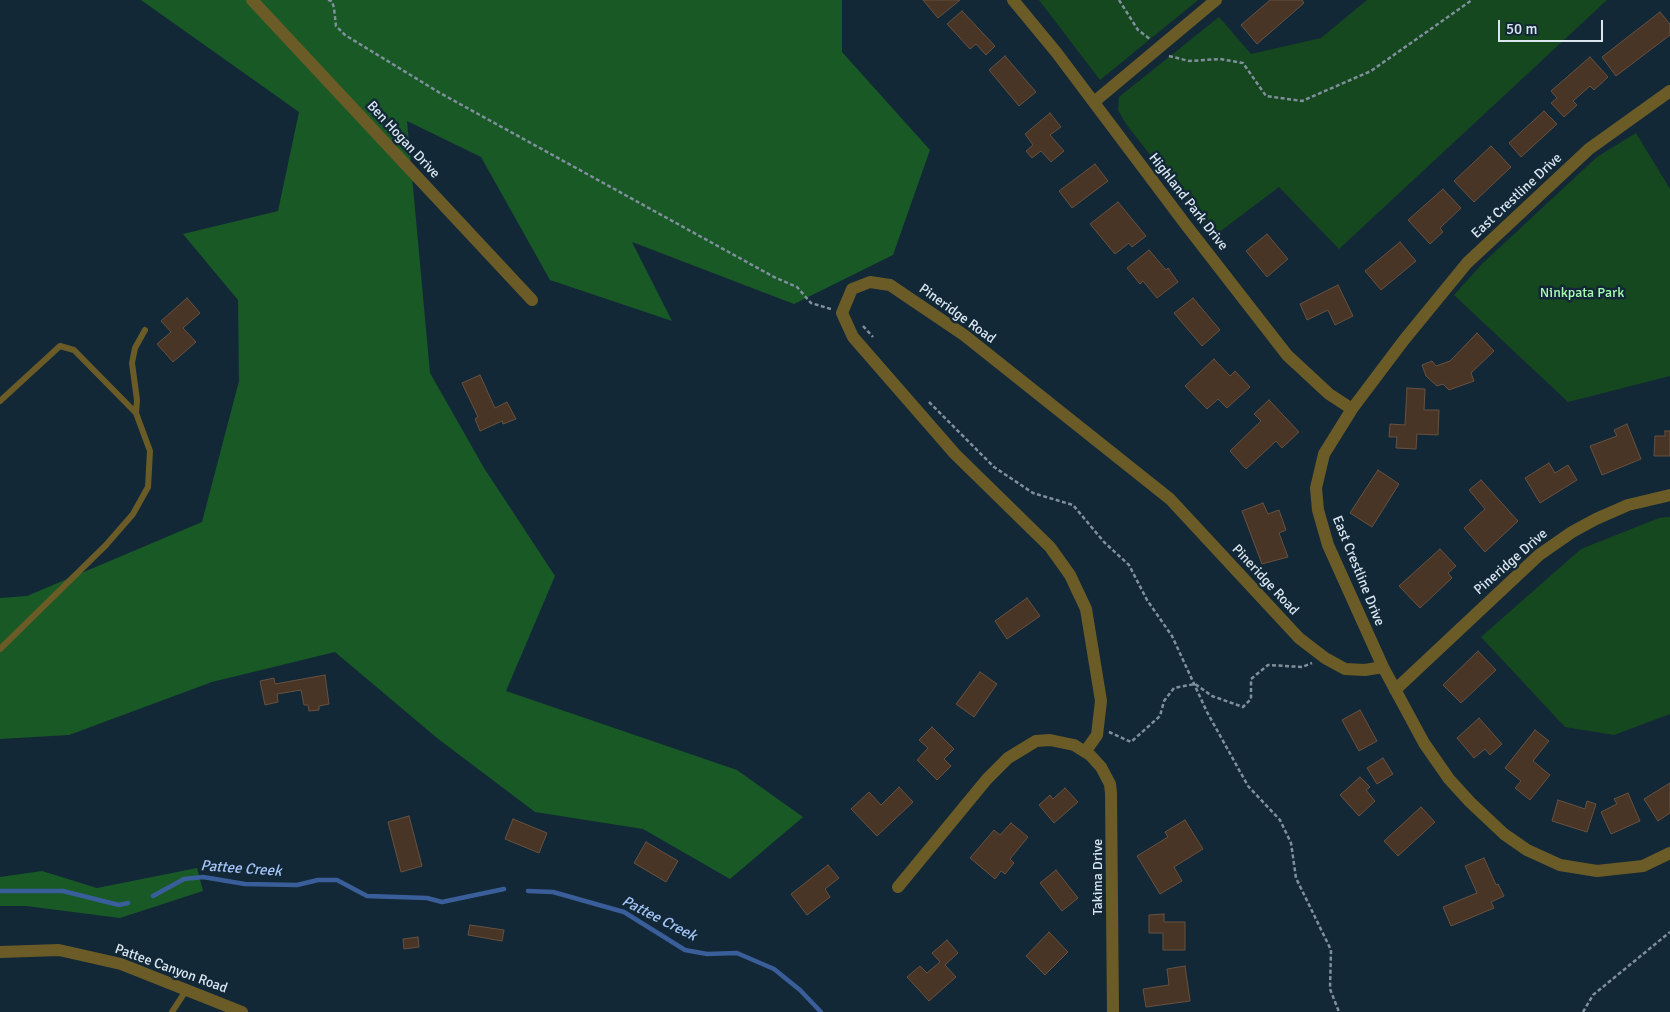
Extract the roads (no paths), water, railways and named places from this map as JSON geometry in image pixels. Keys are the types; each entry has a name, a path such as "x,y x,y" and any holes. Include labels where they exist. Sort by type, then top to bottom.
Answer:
{"street":[{"name":"Ben Hogan Drive","path":"252,0 532,300"},
{"name":"Highland Park Drive","path":"1013,0 1094,102 1186,225 1288,355 1328,394 1352,409"},
{"path":"1094,102 1216,0"},
{"name":"East Crestline Drive","path":"1670,91 1589,149 1467,263 1404,340 1352,409 1324,454 1316,488 1318,510 1328,545 1383,667 1424,743 1449,779 1470,802 1504,834 1527,850 1560,865 1597,871 1643,866 1670,853"},
{"name":"Pineridge Road","path":"1085,752 1097,735 1100,723 1101,701 1086,610 1070,574 1050,547 955,454 853,337 842,313 852,289 870,282 890,285 964,335 1170,499 1298,638 1325,658 1346,669 1365,670 1383,667"},
{"name":"Pineridge Drive","path":"1395,690 1539,555 1572,532 1596,519 1628,505 1670,495"},
{"name":"Takima Drive","path":"898,887 987,779 1017,751 1030,743 1050,740 1068,742 1085,752 1101,767 1110,784 1113,1012"},
{"name":"Pattee Canyon Road","path":"0,952 59,950 121,964 242,1012"}],"lane":[{"path":"136,413 137,400 132,363 135,348 145,330"},
{"path":"0,401 60,346 74,350 136,413 150,451 148,487 133,514 106,546 0,649"},
{"path":"172,1012 187,989"}],"waterway":[{"name":"Pattee Creek","path":"153,896 184,879 203,877 245,884 297,885 318,880 337,880 367,896 427,898 442,902 504,889"},
{"name":"Pattee Creek","path":"0,891 63,891 119,905 128,903"},
{"name":"Pattee Creek","path":"528,891 553,892 624,912 685,950 707,954 737,953 774,969 800,990 821,1012"}],"park label":[{"name":"Ninkpata Park","path":"1582,293"}]}
